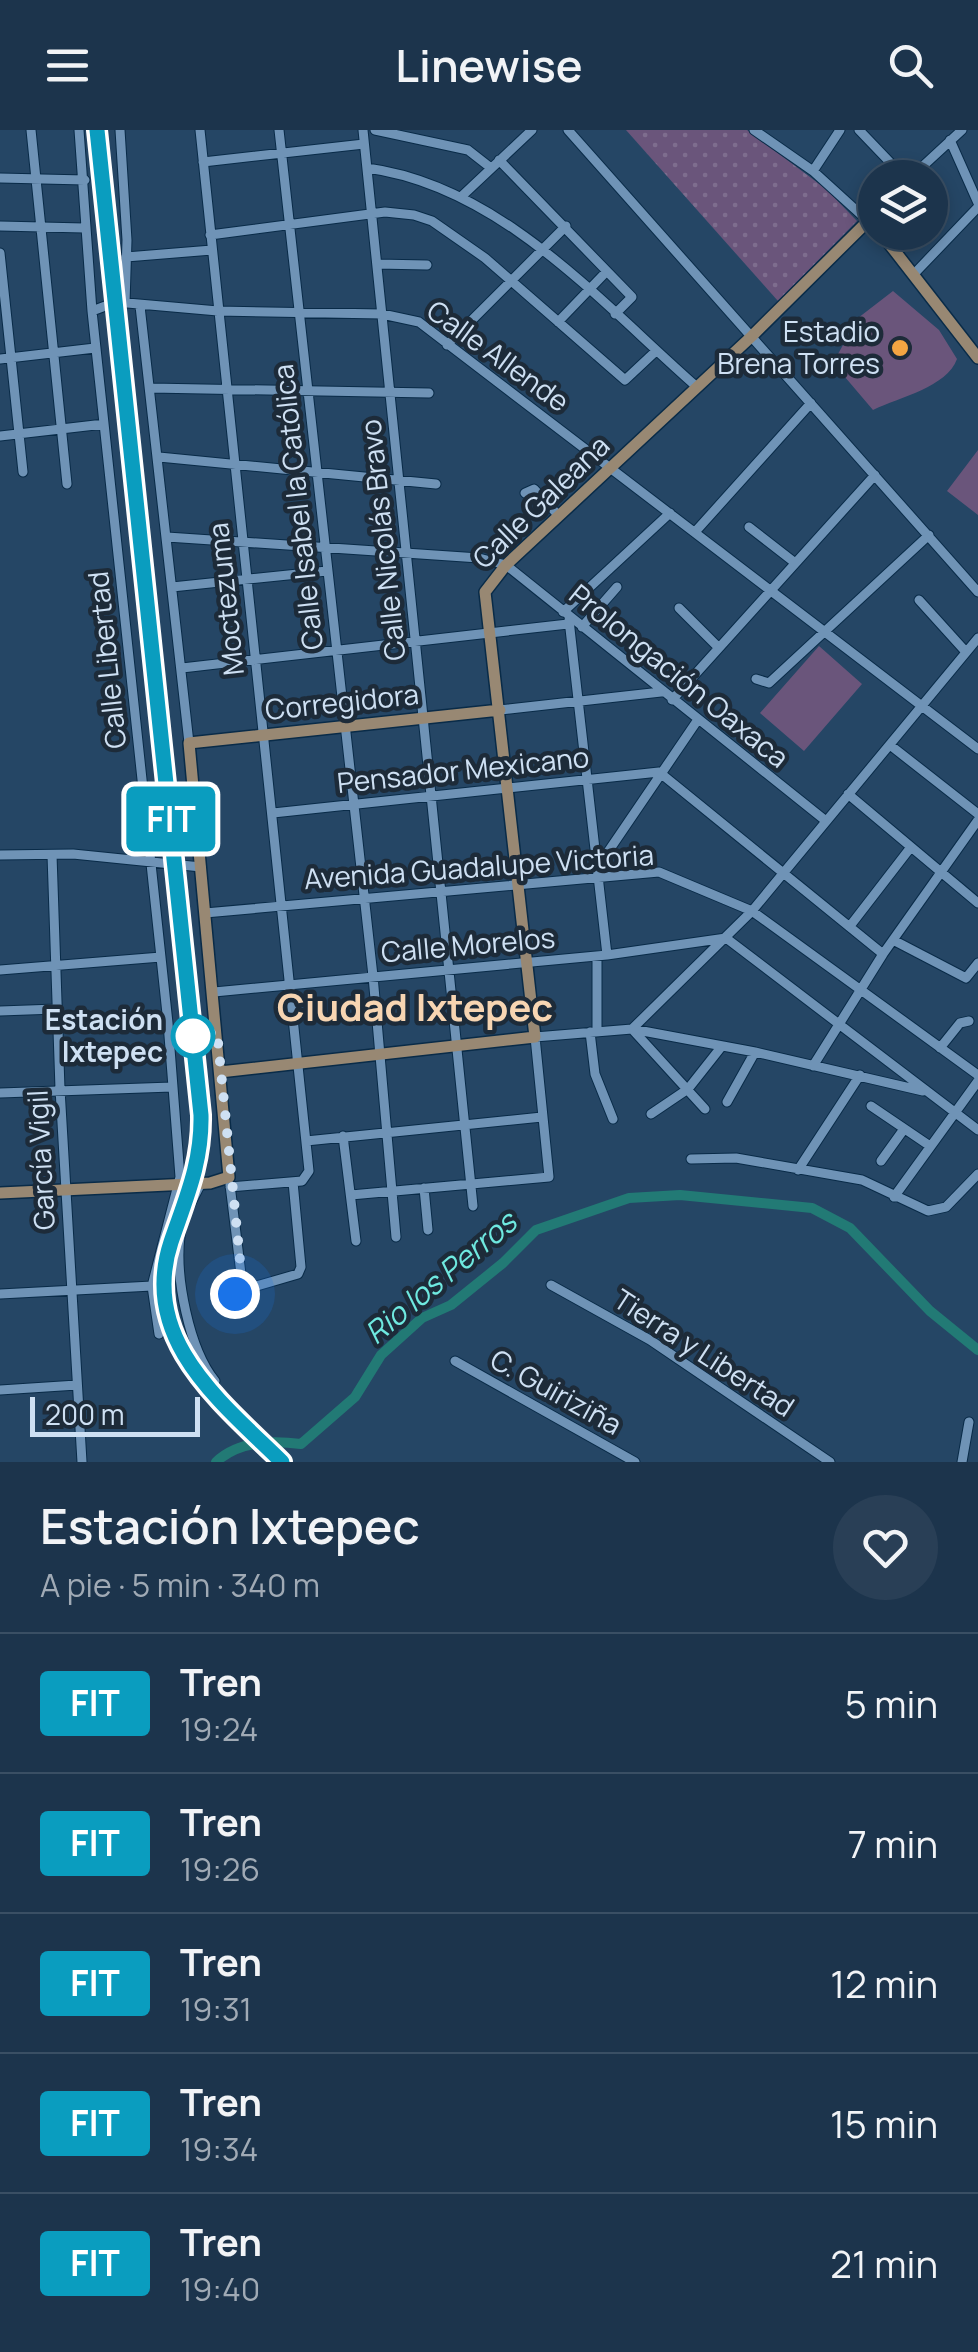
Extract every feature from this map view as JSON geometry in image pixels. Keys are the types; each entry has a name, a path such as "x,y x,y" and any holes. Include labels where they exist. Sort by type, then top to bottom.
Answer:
{"main road":[{"name":"Calle Galeana","path":"535,1037 486,592 506,564 752,336 858,244"},
{"path":"896,250 978,358"},
{"name":"Corregidora","path":"189,743 500,710"},
{"path":"0,1193 230,1182 189,743"},
{"path":"220,1072 535,1037"}],"street":[{"path":"30,130 67,484"},
{"name":"Calle Libertad","path":"79,130 95,348 152,862 179,1184 152,1286 160,1334"},
{"path":"92,311 125,303 120,130"},
{"name":"Moctezuma","path":"200,130 254,660 301,1062 309,1171 305,1179 294,1182"},
{"name":"Calle Isabel la Católica","path":"279,130 365,898 396,1237"},
{"name":"Calle Nicolás Bravo","path":"364,130 473,1206"},
{"path":"374,130 468,150 495,164 566,226 632,297 615,314"},
{"path":"433,141 438,130"},
{"path":"463,195 532,130"},
{"path":"568,130 978,592"},
{"path":"754,130 813,171 858,210"},
{"path":"813,171 840,130"},
{"path":"859,130 890,160"},
{"path":"928,160 962,130"},
{"path":"914,274 978,205 950,140"},
{"path":"203,162 364,144"},
{"path":"367,168 463,195 588,290 696,387"},
{"path":"0,178 85,180"},
{"path":"210,235 399,213 432,221 510,280 625,380 656,351"},
{"path":"0,226 84,228"},
{"path":"447,345 566,226"},
{"path":"126,256 212,250"},
{"path":"0,253 5,358 23,472"},
{"path":"377,264 427,265"},
{"path":"558,322 606,270"},
{"name":"Calle Allende","path":"125,303 218,311 382,314 419,322 978,749"},
{"path":"140,306 189,743"},
{"path":"5,358 95,348"},
{"path":"151,388 429,393"},
{"path":"695,532 811,402"},
{"path":"0,436 104,424"},
{"path":"158,456 436,484"},
{"path":"672,700 875,475"},
{"path":"525,493 534,489 559,516"},
{"path":"182,668 491,631 567,617 670,513"},
{"path":"749,528 794,562"},
{"path":"756,679 768,683 929,535"},
{"path":"167,537 506,564"},
{"name":"Prolongación Oaxaca","path":"506,564 826,822"},
{"path":"172,587 327,571"},
{"path":"582,627 617,587"},
{"path":"919,600 966,652"},
{"path":"679,608 718,646"},
{"path":"567,617 597,871 602,956 593,1031 596,1074 612,1119"},
{"path":"632,1029 752,910 978,638"},
{"path":"500,710 660,692"},
{"path":"597,871 696,720"},
{"path":"812,1066 883,954 978,817 890,745"},
{"path":"659,772 883,954"},
{"name":"Pensador Mexicano","path":"272,813 659,772"},
{"path":"848,794 978,902"},
{"path":"850,926 912,848"},
{"path":"0,855 52,855 200,868"},
{"name":"García Vigil","path":"52,855 60,1090 82,1462"},
{"name":"Avenida Guadalupe Victoria","path":"205,913 518,884 597,871 672,875 752,910 978,1078"},
{"path":"726,938 978,1130"},
{"name":"Calle Morelos","path":"214,992 602,956 726,938"},
{"path":"893,940 966,978 978,963"},
{"path":"0,970 161,957"},
{"path":"0,1012 56,1009"},
{"path":"940,1048 960,1023 969,1021"},
{"path":"632,1029 705,1109"},
{"path":"351,1195 549,1177 535,1037 632,1029 755,1052 930,1093"},
{"path":"651,1114 688,1089 722,1046"},
{"path":"727,1102 755,1052"},
{"path":"798,1170 860,1075"},
{"path":"894,1197 978,1078"},
{"path":"0,1093 172,1087"},
{"path":"872,1106 930,1146"},
{"path":"306,1141 542,1117"},
{"path":"881,1161 904,1129"},
{"path":"344,1136 356,1241"},
{"path":"691,1159 725,1157 862,1180 894,1197 938,1211 956,1199 978,1174"},
{"path":"216,1297 243,1290 298,1274 301,1266 294,1182 230,1182 243,1290"},
{"path":"201,1183 184,1220 181,1255 192,1342 215,1381"},
{"path":"424,1188 428,1230"},
{"path":"0,1294 152,1286"},
{"name":"Tierra y Libertad","path":"551,1286 650,1340 830,1462"},
{"name":"C. Guiriziña","path":"455,1361 635,1462"},
{"path":"0,1390 76,1385"},
{"path":"962,1462 970,1422"}],"shaded area":[{"path":"626,130 747,130 826,189 857,221 778,301"},
{"name":"Estadio Brena Torres","path":"893,291 939,330 957,359 952,369 933,384 873,410 833,363 858,318"},
{"path":"978,450 978,515 947,491"},
{"path":"819,646 862,684 804,751 760,713"}],"waterway":[{"name":"Rio los Perros","path":"216,1462 234,1450 256,1444 301,1444 355,1397 381,1355 422,1318 451,1305 536,1230 629,1198 680,1195 812,1208 850,1228 930,1311 978,1350"}],"railway":[{"path":"97,130 201,1115 196,1164 164,1277 166,1309 192,1366 234,1416 282,1462"}],"train":[{"name":"FIT","path":"97,130 201,1115 196,1172 167,1260 166,1307 178,1344 195,1375 282,1462"}],"place":[{"name":"Estadio Brena Torres","path":"900,348"},
{"name":"Estación Ixtepec","path":"193,1036"}],"district":[{"name":"Ciudad Ixtepec","path":"415,1008"}],"route":[{"path":"193,1036 217,1032 243,1290 235,1294"}]}
